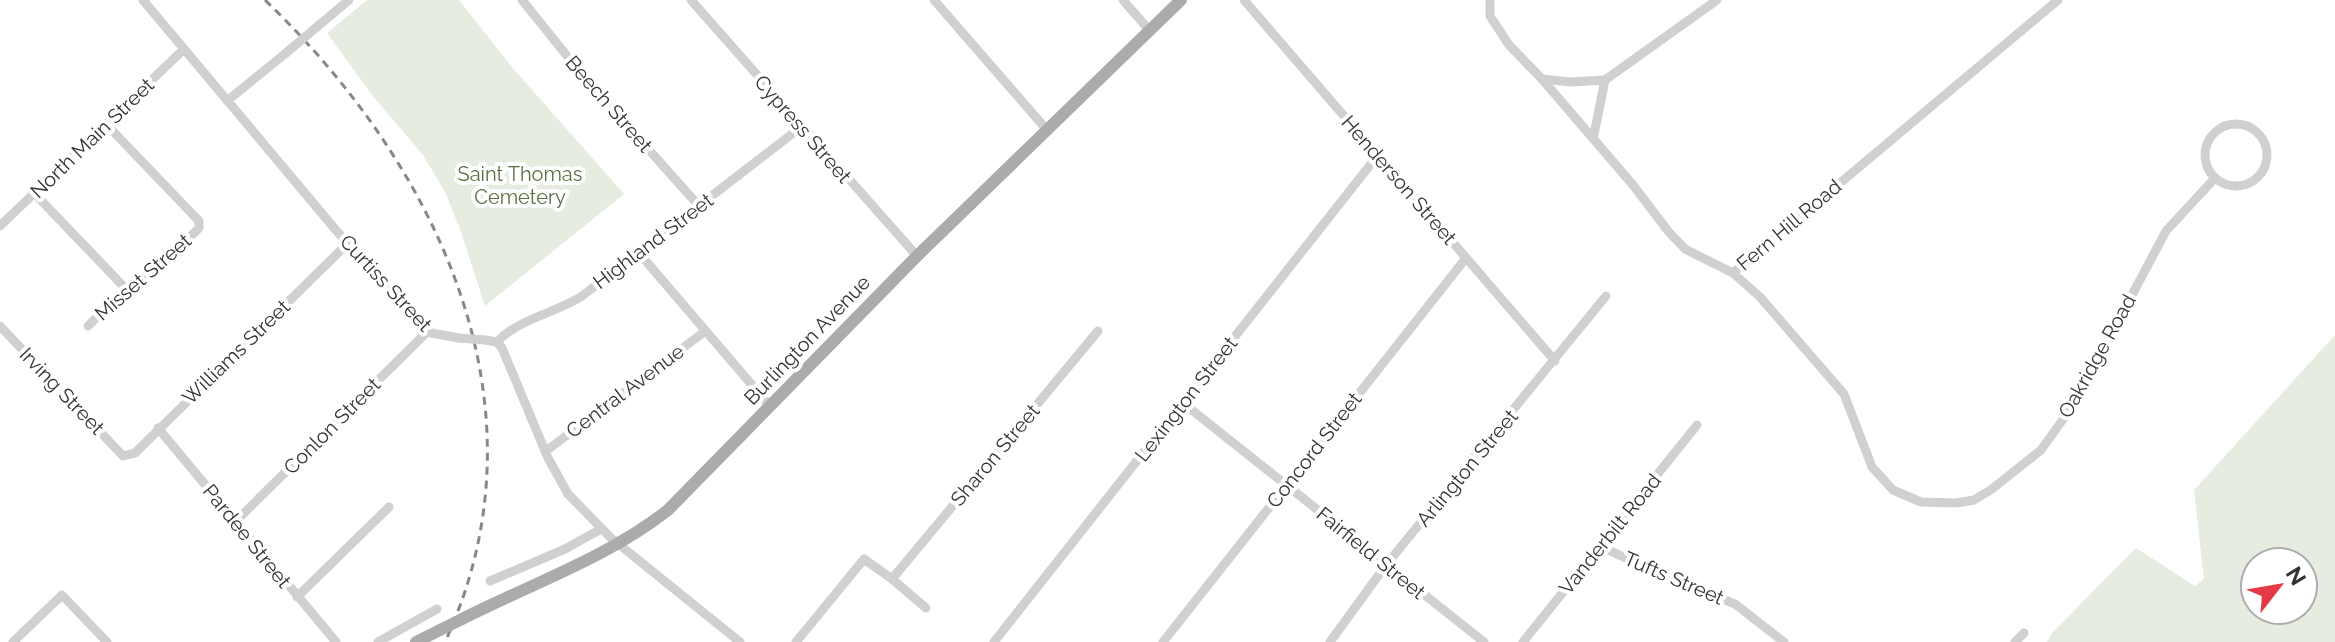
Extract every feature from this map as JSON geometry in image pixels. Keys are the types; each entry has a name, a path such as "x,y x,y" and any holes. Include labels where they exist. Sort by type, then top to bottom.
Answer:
{"main road":[{"name":"Burlington Avenue","path":"416,642 617,543 679,500 917,256 1181,0"}],"street":[{"name":"Curtiss Street","path":"143,0 348,243 428,331 443,337 497,342"},
{"path":"227,101 349,0"},
{"name":"Beech Street","path":"522,0 584,77 699,206"},
{"name":"Cypress Street","path":"691,0 917,256"},
{"path":"934,0 1047,130"},
{"path":"1123,0 1149,30"},
{"name":"Henderson Street","path":"1244,0 1555,361"},
{"name":"Fern Hill Road","path":"1490,0 1490,16 1509,45 1542,79 1668,231 1685,249 1733,273 2058,0"},
{"path":"1542,79 1571,82 1605,80 1717,0"},
{"name":"North Main Street","path":"0,226 184,49"},
{"path":"1593,139 1605,80"},
{"name":"Misset Street","path":"88,326 126,289 143,283 199,228 199,221 106,124"},
{"path":"2233,125 2257,133 2264,143 2266,155 2257,178 2238,186 2215,178 2205,156 2214,134 2233,125"},
{"name":"Highland Street","path":"497,342 506,333 576,300 801,127"},
{"name":"Lexington Street","path":"994,642 1378,155"},
{"name":"Oakridge Road","path":"1733,273 1760,297 1844,394 1872,467 1893,490 1921,502 1974,500 2041,450 2074,404 2166,231 2215,178"},
{"path":"34,193 126,289"},
{"name":"Williams Street","path":"123,456 132,455 348,243"},
{"path":"639,253 770,406"},
{"name":"Concord Street","path":"1163,642 1466,258"},
{"name":"Arlington Street","path":"1330,642 1386,565 1606,296"},
{"name":"Irving Street","path":"0,326 123,456"},
{"name":"Conlon Street","path":"235,522 428,331"},
{"name":"Sharon Street","path":"892,579 1098,331"},
{"name":"Central Avenue","path":"546,451 704,332"},
{"path":"497,342 565,490 617,543 740,642"},
{"name":"Fairfield Street","path":"1183,403 1484,642"},
{"name":"Vanderbilt Road","path":"1523,642 1697,425"},
{"name":"Pardee Street","path":"158,428 336,642"},
{"path":"297,597 389,507"},
{"path":"490,581 565,549 601,529"},
{"name":"Tufts Street","path":"1600,546 1735,604 1784,642"},
{"path":"796,642 864,559 926,608"},
{"path":"13,642 62,595 107,642"},
{"path":"378,642 437,609"},
{"path":"2015,642 2024,633"}],"green space":[{"name":"Saint Thomas Cemetery","path":"367,0 459,0 511,66 624,194 485,306 445,192 423,155 372,95 327,33"},
{"path":"2335,335 2335,642 2047,642 2052,633 2136,548 2195,586 2204,579 2194,490"}],"railway":[{"path":"265,0 327,66 381,137 427,214 461,295 482,379 487,466 476,554 445,642"}]}
